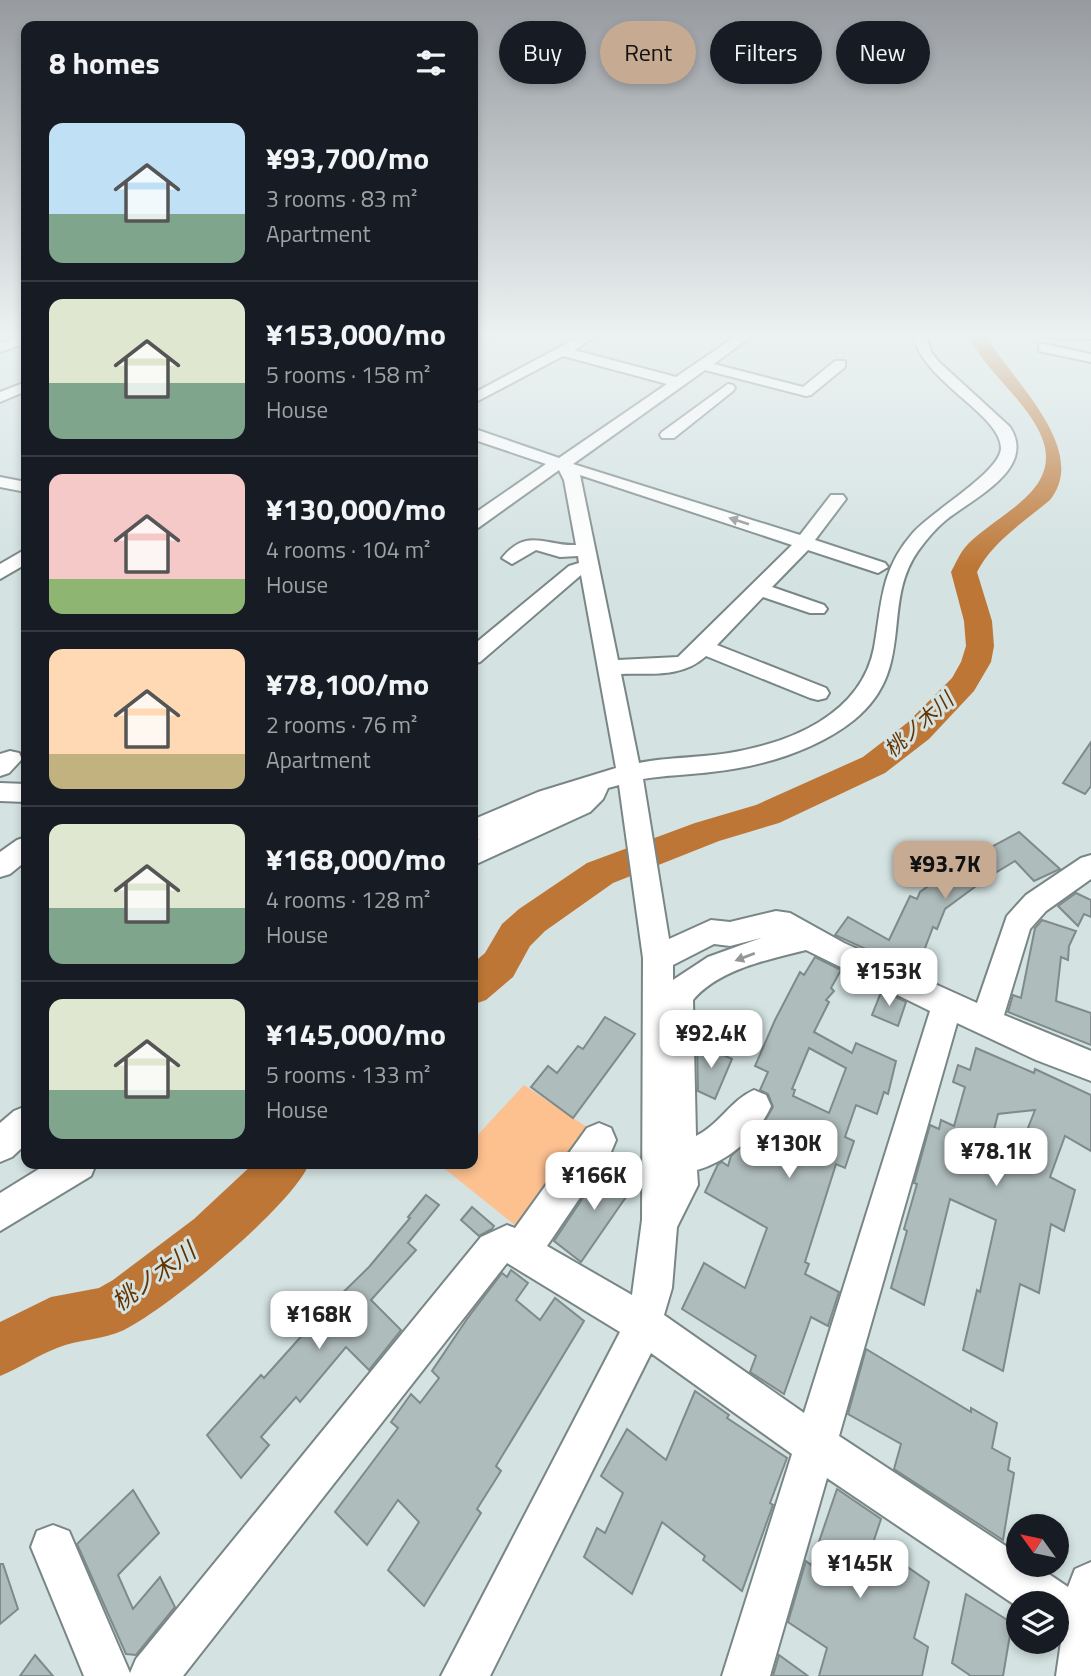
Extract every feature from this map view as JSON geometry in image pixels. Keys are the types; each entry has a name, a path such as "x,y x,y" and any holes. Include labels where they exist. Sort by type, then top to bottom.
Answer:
{"street":[{"path":"478,520 564,466 634,412"},
{"path":"655,431 687,412"},
{"path":"478,830 530,804 597,783 630,783 690,763 720,762 758,754 792,743 838,721 860,702 876,679 885,654 895,582 901,564 931,524 1006,463 1009,448 1004,430 985,412"},
{"path":"622,421 685,440"},
{"path":"478,435 564,466 878,567"},
{"path":"465,1676 625,1368 653,1288 660,1220 657,952 630,783 588,559 564,466"},
{"path":"0,482 21,485"},
{"path":"608,667 674,666 685,662 703,647 804,543 837,499"},
{"path":"512,558 533,543 588,559"},
{"path":"0,573 21,558"},
{"path":"478,647 588,559"},
{"path":"758,589 817,609"},
{"path":"703,647 818,693"},
{"path":"478,853 500,840 581,805 594,793 597,783"},
{"path":"0,792 21,793"},
{"path":"0,867 21,851"},
{"path":"986,1022 1017,923 1036,904 1091,865"},
{"path":"657,952 711,932 730,934 783,923 834,952 947,1005 1091,1066"},
{"path":"660,1220 680,1185 676,1003 681,990 703,975 742,957 810,937"},
{"path":"746,1676 947,1005"},
{"path":"681,1155 705,1152 725,1137 754,1106"},
{"path":"0,1145 21,1126"},
{"path":"521,1251 599,1140"},
{"path":"0,1213 71,1169"},
{"path":"153,1676 494,1250 507,1243 642,1323 815,1445 1075,1610 1080,1676"},
{"path":"53,1547 108,1676"}],"shaded area":[{"path":"524,1085 594,1132 521,1230 445,1169 478,1169 478,1135"}],"building":[{"path":"1091,742 1091,786 1085,794 1063,783"},
{"path":"1019,832 1060,869 1034,881 1015,861 987,878 945,909 937,929 933,927 916,972 835,935 848,917 889,940 910,896 917,899 920,892 956,866"},
{"path":"1076,893 1091,900 1091,917 1084,914 1078,926 1058,906"},
{"path":"1042,920 1076,931 1069,946 1068,960 1061,957 1056,1001 1091,1013 1091,1045 1008,1012 1013,995 1021,998 1035,928"},
{"path":"815,957 841,970 814,1032 852,1053 856,1043 896,1061 888,1094 884,1092 877,1114 856,1105 845,1137 854,1141 845,1168 836,1164 805,1262 809,1264 805,1274 839,1292 828,1326 811,1317 784,1394 750,1372 756,1356 682,1309 704,1263 745,1288 767,1228 705,1192 718,1164 722,1162 728,1166 731,1156 760,1129 773,1107 768,1094 760,1090 768,1072 755,1066 800,972 804,975","holes":["809,1048 846,1068 829,1113 793,1096 795,1090 792,1089"]},
{"path":"882,990 906,1002 898,1026 872,1015"},
{"path":"605,1017 635,1034 573,1118 531,1087 548,1066 557,1073 578,1046 583,1049"},
{"path":"697,1043 732,1059 715,1099 698,1091"},
{"path":"976,1048 1034,1073 1035,1069 1091,1095 1091,1151 1065,1136 1050,1177 1075,1190 1064,1231 1051,1224 1039,1293 1020,1284 1003,1371 963,1350 977,1290 980,1292 996,1220 950,1199 924,1305 891,1288 907,1231 904,1229 930,1125 939,1129 941,1120 954,1126 965,1087 953,1082 958,1065 970,1070","holes":["1035,1110 1019,1151 992,1138 998,1114"]},
{"path":"607,1162 631,1178 622,1194 626,1197 581,1262 554,1241"},
{"path":"426,1195 439,1205 408,1243 416,1250 371,1300 401,1330 369,1370 346,1347 300,1402 296,1397 261,1437 269,1445 241,1478 207,1435 261,1375 264,1378 323,1312 369,1267"},
{"path":"472,1207 494,1226 479,1236 461,1220"},
{"path":"511,1270 528,1283 516,1300 540,1320 555,1298 584,1321 496,1466 501,1471 477,1509 481,1513 424,1606 388,1570 419,1522 398,1500 367,1545 335,1512 398,1428 391,1422 411,1394 420,1403 439,1378 432,1371 467,1319 502,1273 507,1277"},
{"path":"866,1349 971,1412 971,1408 997,1423 992,1448 1010,1458 1008,1470 1014,1473 1003,1540 894,1469 901,1444 848,1414"},
{"path":"695,1391 729,1415 727,1418 787,1458 770,1503 773,1505 742,1591 703,1560 705,1556 662,1522 632,1594 584,1557 597,1528 605,1533 623,1493 601,1476 627,1429 666,1460"},
{"path":"837,1489 881,1519 873,1543 929,1582 914,1638 928,1647 922,1676 819,1676 827,1648 788,1622 806,1561 811,1565"},
{"path":"133,1490 159,1533 118,1575 133,1609 160,1577 175,1607 136,1655 126,1654 77,1544"},
{"path":"0,1564 3,1564 18,1609 0,1624"},
{"path":"966,1594 1006,1619 1007,1654 1003,1676 971,1676 952,1663"},
{"path":"35,1655 53,1676 20,1676"},
{"path":"779,1655 808,1676 773,1676"}],"waterway":[{"name":"桃ノ木川","path":"478,983 499,965 516,935 532,920 600,873 707,832 767,814 874,765 918,731 963,684 976,662 980,646 978,621 964,572 975,551 1048,490 1058,469 1057,448 1037,412"},
{"name":"桃ノ木川","path":"0,1350 51,1323 105,1312 131,1298 211,1236 281,1169"}]}
